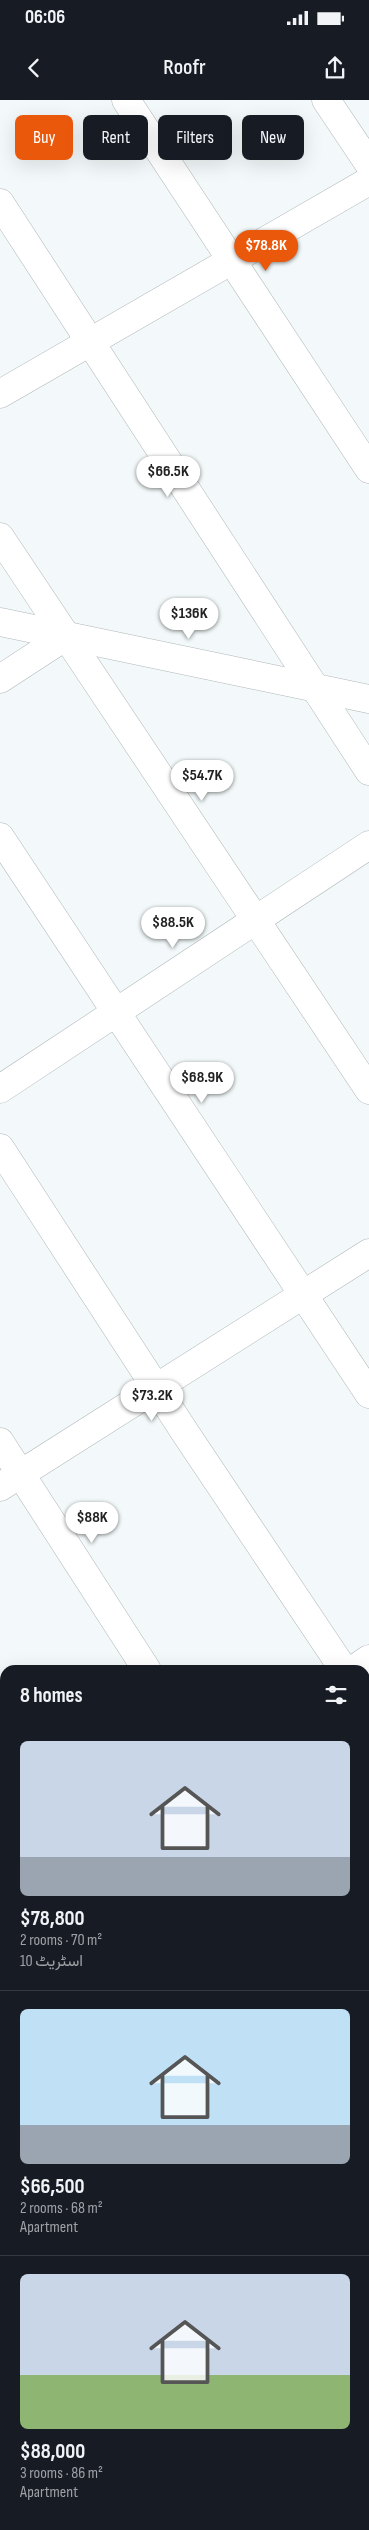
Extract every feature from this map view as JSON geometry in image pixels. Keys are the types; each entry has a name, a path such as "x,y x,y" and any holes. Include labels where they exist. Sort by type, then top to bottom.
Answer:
{"street":[{"path":"126,100 369,468"},
{"path":"326,100 369,164"},
{"path":"0,394 369,181"},
{"path":"0,203 369,770"},
{"path":"0,537 369,1090"},
{"path":"0,622 369,698"},
{"path":"0,679 66,636"},
{"path":"0,836 369,1394"},
{"path":"0,1089 369,845"},
{"path":"0,1148 156,1388 341,1665"},
{"path":"10,1480 369,1253"},
{"path":"0,1442 10,1480 143,1665"}]}
